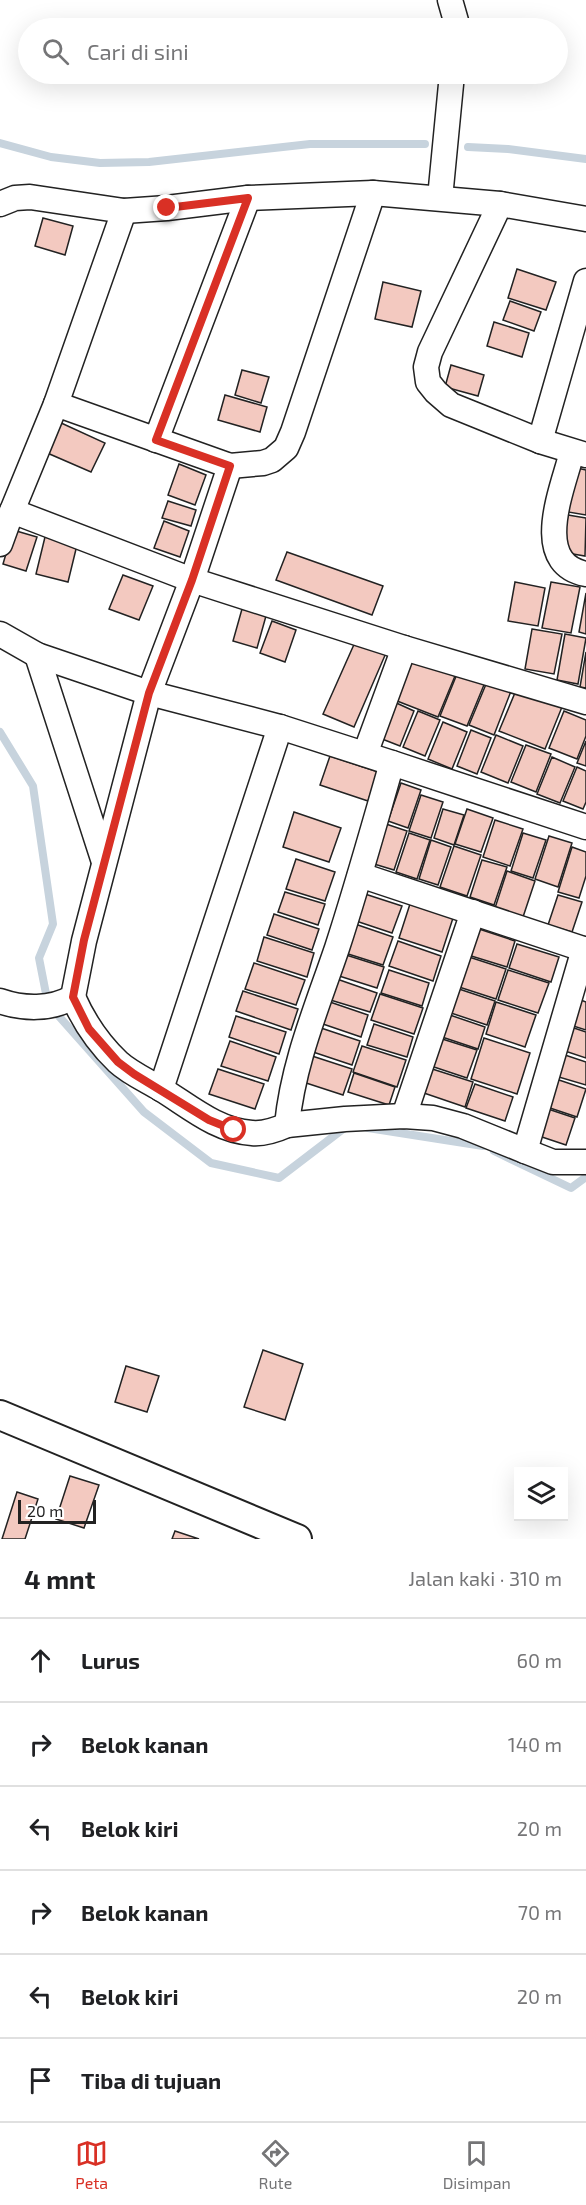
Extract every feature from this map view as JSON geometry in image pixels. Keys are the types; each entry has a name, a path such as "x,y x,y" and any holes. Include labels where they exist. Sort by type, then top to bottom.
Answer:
{"street":[{"path":"450,0 455,18"},
{"path":"440,198 451,84"},
{"path":"56,404 230,466 272,460 286,448 297,421 373,194"},
{"path":"0,204 15,198 30,197 124,211 248,198 373,194 500,204 586,219"},
{"path":"156,440 248,198"},
{"path":"500,204 430,352 426,367 428,382 452,405 540,441 579,454 554,524 553,541 558,556 565,566 586,574"},
{"path":"0,544 56,404 124,211"},
{"path":"540,441 579,331 586,281"},
{"path":"64,1001 84,940 149,693 192,580 230,466"},
{"path":"12,511 192,580 404,648 586,702"},
{"path":"0,634 37,655 149,693 280,727 586,827"},
{"path":"365,754 404,648"},
{"path":"37,655 104,862"},
{"path":"161,1089 280,727"},
{"path":"287,1125 299,1059 360,875 392,764"},
{"path":"360,875 585,950 525,1151"},
{"path":"404,1116 473,912"},
{"path":"0,1001 28,1007 64,1001"},
{"path":"64,1001 118,1062 209,1120 234,1130 253,1134 270,1132 287,1125 345,1119 404,1116 433,1118 553,1162 586,1162"},
{"path":"0,1415 297,1539"}],"building":[{"path":"43,218 73,226 65,255 35,246"},
{"path":"517,269 556,282 546,310 508,298"},
{"path":"383,282 421,291 412,327 375,319"},
{"path":"510,301 541,312 534,331 503,320"},
{"path":"494,322 529,333 522,357 487,346"},
{"path":"451,365 484,375 478,396 445,387"},
{"path":"242,370 269,377 261,403 235,395"},
{"path":"225,395 267,407 260,432 218,420"},
{"path":"59,422 105,443 91,472 45,452"},
{"path":"179,464 206,475 195,505 168,495"},
{"path":"577,468 586,470 586,515 568,512"},
{"path":"168,501 196,510 191,526 162,518"},
{"path":"568,515 586,518 585,556 561,552"},
{"path":"164,521 189,531 180,557 154,548"},
{"path":"13,530 37,537 26,571 3,564"},
{"path":"45,537 77,545 68,582 36,574"},
{"path":"287,552 383,586 372,615 276,580"},
{"path":"123,575 153,586 139,620 109,609"},
{"path":"515,582 545,588 538,626 508,621"},
{"path":"551,582 580,587 571,633 542,628"},
{"path":"586,593 586,634 579,632"},
{"path":"242,609 266,616 257,648 233,641"},
{"path":"272,621 296,630 285,662 260,653"},
{"path":"532,629 562,634 554,674 525,669"},
{"path":"565,634 586,638 578,684 557,680"},
{"path":"356,640 386,653 354,727 323,714"},
{"path":"586,652 586,688 580,687"},
{"path":"409,657 455,676 438,717 392,699"},
{"path":"459,669 486,680 467,726 440,716"},
{"path":"489,677 513,686 494,735 469,725"},
{"path":"517,688 562,707 545,749 499,731"},
{"path":"392,701 414,711 400,746 377,737"},
{"path":"418,711 440,720 425,756 403,747"},
{"path":"564,711 586,720 586,736 577,759 549,748"},
{"path":"443,722 467,732 452,769 428,759"},
{"path":"471,730 491,738 477,774 457,766"},
{"path":"496,735 523,746 508,783 481,772"},
{"path":"586,741 586,766 577,763"},
{"path":"526,745 551,754 536,792 511,782"},
{"path":"330,756 378,772 368,801 320,785"},
{"path":"552,757 575,767 560,803 537,794"},
{"path":"577,767 586,771 586,802 583,809 563,801"},
{"path":"401,783 421,790 408,828 388,821"},
{"path":"421,795 443,802 431,838 409,831"},
{"path":"443,809 464,815 454,845 434,838"},
{"path":"467,809 493,818 481,852 455,844"},
{"path":"294,812 341,828 329,862 283,847"},
{"path":"495,820 523,829 510,866 483,857"},
{"path":"386,824 407,831 394,870 374,864"},
{"path":"409,833 430,840 417,879 396,872"},
{"path":"523,833 546,840 533,878 511,871"},
{"path":"549,836 572,843 558,887 535,879"},
{"path":"431,840 451,847 438,885 419,879"},
{"path":"454,846 481,855 467,896 440,887"},
{"path":"572,847 586,852 586,876 579,898 558,892"},
{"path":"296,859 335,872 325,901 286,889"},
{"path":"482,860 507,867 494,905 470,897"},
{"path":"507,871 535,881 523,917 495,908"},
{"path":"285,892 325,904 318,925 278,912"},
{"path":"365,894 402,906 392,933 356,921"},
{"path":"558,895 582,902 572,932 548,925"},
{"path":"410,904 453,918 442,952 399,938"},
{"path":"274,914 319,929 312,950 267,935"},
{"path":"355,924 393,937 383,965 345,953"},
{"path":"476,928 515,941 507,967 468,955"},
{"path":"264,937 314,953 307,977 257,961"},
{"path":"398,941 441,956 433,981 389,966"},
{"path":"517,944 559,957 551,982 509,968"},
{"path":"343,954 384,967 377,988 336,975"},
{"path":"466,956 506,969 496,999 456,986"},
{"path":"254,963 305,980 296,1005 245,989"},
{"path":"389,970 429,983 422,1006 381,993"},
{"path":"508,970 549,983 538,1013 498,1000"},
{"path":"334,978 377,993 370,1012 327,999"},
{"path":"453,987 495,1001 487,1025 445,1011"},
{"path":"243,991 298,1009 291,1030 236,1011"},
{"path":"380,994 423,1008 414,1034 371,1020"},
{"path":"576,998 586,1002 586,1030 567,1024"},
{"path":"327,1001 368,1015 361,1037 320,1023"},
{"path":"496,1002 536,1015 525,1047 486,1034"},
{"path":"444,1013 485,1027 478,1049 436,1035"},
{"path":"236,1016 286,1032 279,1054 229,1037"},
{"path":"374,1024 413,1037 407,1057 367,1045"},
{"path":"568,1026 586,1032 586,1058 559,1049"},
{"path":"318,1027 360,1041 352,1065 310,1051"},
{"path":"436,1037 477,1050 467,1078 428,1065"},
{"path":"484,1038 530,1053 517,1094 471,1079"},
{"path":"230,1041 276,1057 268,1081 221,1066"},
{"path":"362,1046 406,1060 397,1087 353,1072"},
{"path":"559,1053 586,1062 586,1085 552,1075"},
{"path":"309,1055 352,1069 343,1095 300,1081"},
{"path":"426,1067 473,1082 465,1107 418,1091"},
{"path":"218,1069 264,1084 255,1109 209,1094"},
{"path":"354,1073 395,1087 389,1105 348,1092"},
{"path":"550,1077 586,1089 577,1117 541,1105"},
{"path":"475,1084 513,1097 505,1121 466,1108"},
{"path":"545,1108 575,1118 566,1145 536,1135"},
{"path":"263,1350 303,1364 285,1420 244,1407"},
{"path":"126,1366 159,1376 147,1412 115,1402"},
{"path":"70,1476 99,1485 84,1528 56,1519"},
{"path":"17,1492 38,1499 25,1539 2,1539"},
{"path":"175,1531 199,1539 172,1539"}],"waterway":[{"path":"0,143 51,157 100,163 149,162 310,144 425,144"},
{"path":"468,147 508,149 586,159"},
{"path":"0,732 33,786 53,924 39,958 48,1004 144,1112 211,1163 279,1178 347,1126"},
{"path":"368,1128 483,1146"},
{"path":"494,1151 571,1188 586,1177"}],"route":[{"path":"167,208 248,198 156,440 230,466 192,580 149,693 84,940 73,997 89,1029 118,1062 209,1120 234,1130"}]}
